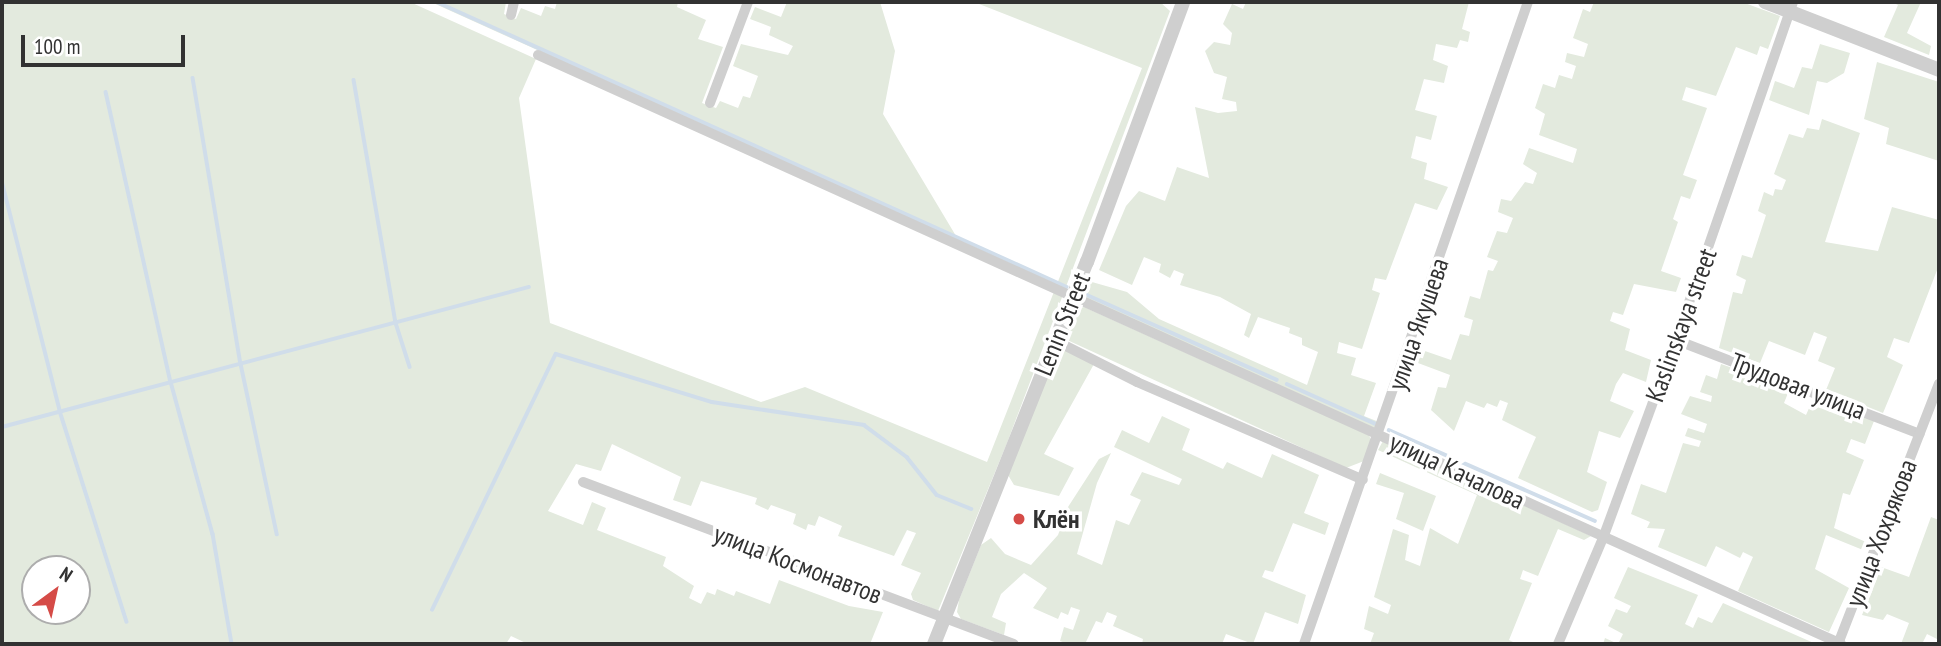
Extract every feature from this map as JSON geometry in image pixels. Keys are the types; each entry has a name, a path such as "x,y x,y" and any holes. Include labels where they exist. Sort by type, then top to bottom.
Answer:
{"street":[{"path":"511,15 514,2"},
{"path":"710,103 748,2"},
{"name":"Lenin Street","path":"934,644 1073,298 1183,2"},
{"name":"улица Якушева","path":"1304,644 1380,435 1528,2"},
{"path":"1765,2 1791,6 1939,70"},
{"name":"Kaslinskaya street","path":"1558,644 1603,538 1676,340 1791,6"},
{"name":"улица Качалова","path":"538,55 1839,644"},
{"name":"Трудовая улица","path":"1676,340 1919,434"},
{"path":"1056,341 1137,382 1363,480"},
{"name":"улица Хохрякова","path":"1839,644 1939,384"},
{"name":"улица Космонавтов","path":"583,481 945,621 1013,644"}],"shaded area":[{"path":"2,2 410,2 536,59 519,98 550,323 761,402 805,387 987,462 1142,68 974,2 1160,2 1170,11 1007,443 938,611 913,600 911,594 921,573 901,565 916,533 907,530 894,556 838,536 842,526 819,516 815,526 808,524 806,530 793,524 796,514 771,505 768,510 755,504 757,498 701,481 691,506 673,500 681,477 612,444 601,471 576,464 548,511 583,525 592,502 606,508 597,530 666,557 663,566 694,586 689,598 701,604 707,592 715,595 717,589 734,596 736,591 770,604 779,580 849,606 883,612 870,644 528,644 511,636 506,644 2,644"},
{"path":"431,2 506,2 504,14 516,19 521,8 541,16 545,6 555,9 557,2 678,2 677,7 706,20 698,39 723,47 702,103 716,108 720,101 738,108 743,96 750,98 758,76 733,66 741,44 788,55 793,46 769,35 771,27 750,19 755,7 781,17 787,2 880,2 895,51 883,114 959,241"},
{"path":"1246,2 1469,2 1462,29 1470,32 1468,42 1460,40 1457,48 1436,44 1433,60 1448,66 1444,83 1424,79 1415,110 1437,116 1431,140 1416,136 1411,158 1427,163 1424,179 1448,187 1437,210 1415,203 1386,280 1375,278 1372,290 1380,293 1362,349 1339,342 1337,353 1356,358 1351,375 1376,383 1364,416 1379,422 1376,429 1078,297 1085,280 1127,292 1159,319 1307,385 1318,352 1302,345 1302,338 1289,333 1290,328 1258,317 1249,338 1244,335 1251,314 1220,297 1180,285 1184,274 1174,270 1170,278 1159,272 1161,264 1144,257 1132,285 1099,270 1126,206 1139,191 1165,201 1177,167 1209,178 1195,107 1218,113 1237,111 1236,102 1222,99 1227,77 1214,73 1205,51 1214,42 1230,45 1232,33 1223,24 1232,4 1243,9"},
{"path":"1594,2 1742,2 1780,16 1768,49 1760,46 1757,55 1736,47 1716,96 1686,87 1682,100 1707,108 1683,175 1697,180 1690,199 1681,196 1673,219 1678,222 1661,271 1681,278 1676,292 1634,284 1623,315 1613,312 1610,321 1630,329 1625,350 1651,360 1646,382 1623,373 1616,384 1610,401 1634,411 1620,438 1599,431 1587,472 1607,482 1598,510 1592,512 1518,478 1536,437 1502,420 1508,403 1500,400 1497,407 1487,403 1484,408 1466,401 1454,431 1431,410 1438,387 1446,388 1450,375 1418,363 1422,350 1451,360 1460,334 1469,336 1473,320 1464,317 1470,296 1480,299 1488,270 1493,271 1498,261 1487,257 1497,231 1507,233 1513,218 1498,212 1501,199 1511,201 1525,182 1533,184 1537,173 1523,164 1529,148 1573,163 1577,149 1539,135 1545,114 1535,108 1543,84 1555,88 1559,75 1572,79 1576,66 1565,62 1567,53 1584,57 1588,44 1573,38 1583,9 1590,12"},
{"path":"1892,2 1921,2 1907,33 1931,46 1929,55 1884,37 1898,5"},
{"path":"1820,44 1850,53 1844,73 1827,83 1817,81 1809,115 1769,100 1775,81 1794,88 1802,67 1812,69"},
{"path":"1877,62 1939,82 1939,161 1886,144 1889,128 1864,119"},
{"path":"1822,119 1860,133 1825,242 1878,251 1892,207 1939,220 1939,265 1909,343 1894,338 1887,357 1903,365 1883,413 1826,390 1835,368 1818,361 1827,337 1814,332 1805,355 1769,341 1760,363 1719,348 1733,292 1742,294 1746,280 1736,275 1742,255 1752,258 1766,215 1758,211 1764,192 1773,196 1775,189 1782,190 1786,180 1774,174 1789,134 1803,138 1807,128 1819,130"},
{"path":"1084,307 1369,435 1372,443 1364,461 1346,468 1065,339 1073,310"},
{"path":"1058,347 1094,364 1044,454 1074,468 1059,496 1014,485 1008,475"},
{"path":"1721,364 1790,388 1784,403 1806,415 1814,397 1874,421 1865,444 1851,439 1846,452 1864,460 1850,495 1843,493 1834,528 1866,542 1863,550 1826,535 1815,569 1849,588 1829,632 1738,591 1753,557 1743,552 1740,558 1716,546 1706,567 1658,547 1665,529 1647,528 1650,522 1631,514 1641,484 1666,493 1683,443 1699,447 1701,441 1685,436 1688,428 1704,433 1707,424 1681,414 1690,396 1711,402 1712,396 1700,392 1706,375 1717,379"},
{"path":"1162,416 1190,429 1182,450 1223,469 1227,462 1262,478 1272,454 1319,475 1304,513 1329,523 1325,535 1293,523 1273,572 1265,570 1262,577 1306,595 1298,624 1265,612 1253,644 1226,634 1222,644 1142,644 1143,639 1113,626 1117,616 1107,612 1102,623 1096,621 1085,644 1068,644 1060,641 1064,627 1073,630 1080,610 1071,607 1068,615 1061,612 1058,619 1033,608 1047,588 1024,573 1001,594 992,617 1006,623 1004,635 961,619 957,612 959,600 981,545 991,538 1005,554 1031,565 1058,535 1068,507 1099,459 1111,453 1097,483 1077,554 1102,565 1116,520 1129,525 1141,500 1130,495 1142,472 1179,485 1182,479 1114,447 1122,430 1149,443"},
{"path":"1383,441 1591,536 1584,540 1558,529 1538,576 1523,570 1520,579 1532,583 1509,640 1517,644 1370,644 1374,633 1364,629 1369,606 1388,614 1391,605 1374,597 1393,529 1409,535 1405,560 1420,566 1430,528 1458,544 1477,495 1378,450"},
{"path":"1380,473 1436,496 1423,531 1396,519 1404,493 1376,484"},
{"path":"1931,517 1939,520 1939,640 1927,634 1922,644 1901,644 1909,623 1887,614 1883,620 1862,615 1881,567 1909,577"},
{"path":"1628,567 1698,595 1685,624 1693,628 1698,617 1712,623 1723,603 1816,644 1618,644 1623,634 1608,626 1616,609 1627,613 1631,606 1614,598"},
{"path":"1605,638 1618,644 1603,644"}],"waterway":[{"path":"437,2 1067,287"},
{"path":"193,78 241,364 277,534"},
{"path":"354,80 396,323 410,367"},
{"path":"106,92 171,382 213,534 232,644"},
{"path":"2,181 60,411 127,622"},
{"path":"2,427 529,287"},
{"path":"1085,294 1277,380"},
{"path":"432,610 556,354 712,402 864,425 907,457 937,495 971,509"},
{"path":"1287,384 1376,424"},
{"path":"1389,430 1595,521"}],"place":[{"name":"Клён","path":"1019,519"}]}
